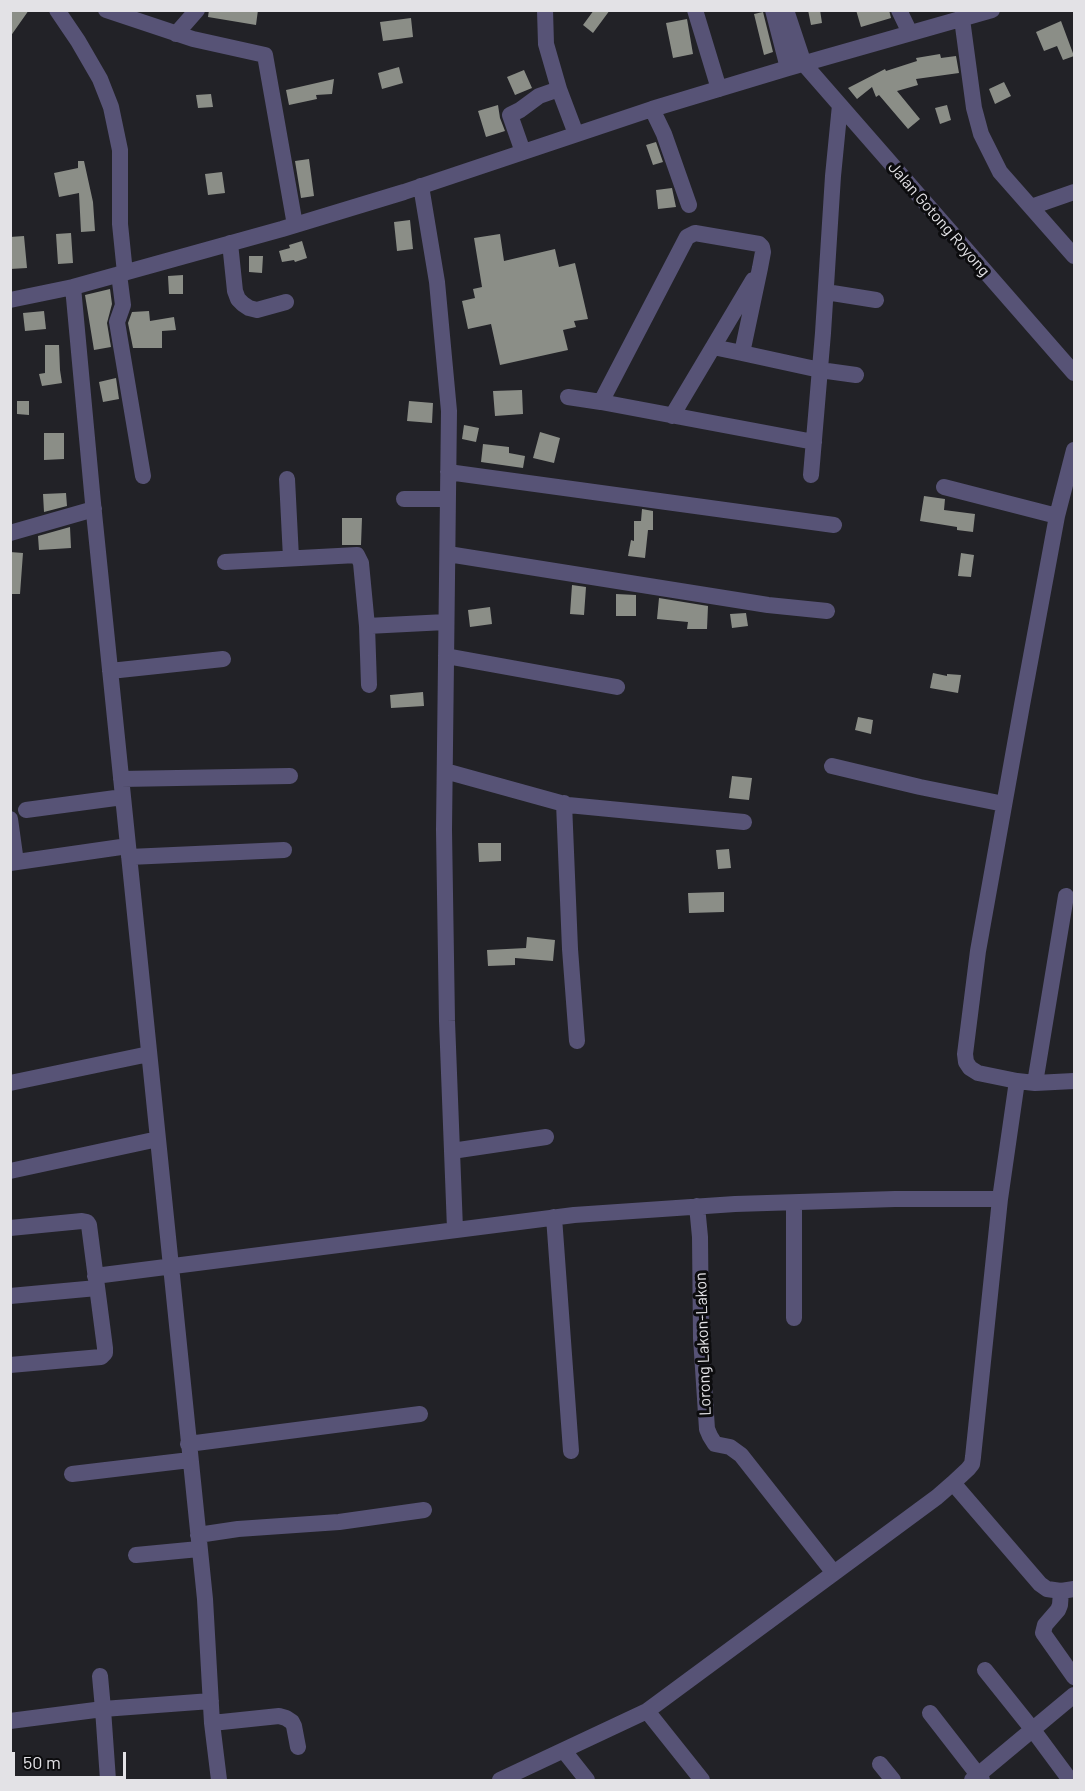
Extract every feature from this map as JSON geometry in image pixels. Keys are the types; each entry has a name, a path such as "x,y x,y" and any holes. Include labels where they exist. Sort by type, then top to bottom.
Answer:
{"street":[{"path":"57,10 100,79 111,107 120,150 123,304 117,322 143,476"},
{"path":"176,34 196,10"},
{"path":"545,10 546,44 576,134"},
{"path":"695,10 719,88"},
{"path":"773,10 796,66"},
{"path":"786,10 796,66"},
{"path":"899,10 910,33"},
{"path":"10,300 73,287 295,225 719,88 992,10"},
{"path":"110,12 176,34 265,55 295,225"},
{"path":"962,20 974,108 981,134 1000,172 1074,252"},
{"name":"Jalan Gotong Royong","path":"796,66 840,105 1074,373"},
{"path":"523,152 510,115 539,96 559,88"},
{"path":"811,475 840,105"},
{"path":"652,109 664,134 689,204"},
{"path":"421,186 436,282 448,399 444,830 447,1021 455,1229"},
{"path":"1030,207 1074,192"},
{"path":"601,402 687,237 691,234 762,246 763,252 742,353"},
{"path":"230,243 238,299 249,308 257,310 286,302"},
{"path":"672,416 760,268"},
{"path":"73,287 128,852 205,1599 212,1723 219,1780"},
{"path":"826,292 876,300"},
{"path":"713,347 820,370 856,375"},
{"path":"568,397 814,442"},
{"path":"1074,450 1057,516 1004,804 978,951 965,1054 970,1068 978,1073 1035,1083 1074,1081"},
{"path":"448,472 834,525"},
{"path":"287,478 291,558"},
{"path":"944,487 1057,516"},
{"path":"404,499 448,499"},
{"path":"10,533 94,509"},
{"path":"448,554 768,605 828,611"},
{"path":"225,562 357,555 361,563 367,626 369,685"},
{"path":"367,626 446,622"},
{"path":"446,656 617,687"},
{"path":"110,671 223,659"},
{"path":"832,766 1004,804"},
{"path":"445,771 564,804 744,822"},
{"path":"121,779 290,776"},
{"path":"26,810 123,797"},
{"path":"564,804 570,949 577,1041"},
{"path":"10,819 13,862 128,852 284,850"},
{"path":"1035,1083 1066,896"},
{"path":"10,1083 149,1054"},
{"path":"500,1780 647,1712 937,1497 968,1469 973,1457 1000,1198 1017,1081"},
{"path":"452,1151 546,1137"},
{"path":"10,1171 158,1139"},
{"path":"10,1296 171,1268 554,1217 697,1206 1000,1198"},
{"path":"794,1203 794,1318"},
{"name":"Lorong Lakon-Lakon","path":"697,1206 700,1237 702,1359 707,1429 715,1444 730,1447 741,1455 834,1573"},
{"path":"554,1217 571,1451"},
{"path":"10,1228 87,1222 105,1348 102,1357 10,1365"},
{"path":"72,1474 189,1452 420,1414"},
{"path":"953,1483 1040,1584 1047,1588 1068,1590 1058,1610 1045,1625 1043,1633 1074,1677"},
{"path":"136,1555 199,1542 237,1529 339,1522 424,1510"},
{"path":"985,1670 1070,1780"},
{"path":"100,1676 108,1780"},
{"path":"930,1713 977,1779 1074,1695"},
{"path":"10,1721 103,1709 211,1701"},
{"path":"647,1712 702,1780"},
{"path":"212,1723 279,1716 292,1722 298,1747"},
{"path":"564,1751 586,1780"},
{"path":"880,1764 893,1780"}],"building":[{"path":"10,10 29,10 10,37"},
{"path":"209,10 258,10 256,25 208,17"},
{"path":"594,10 610,10 593,33 583,25"},
{"path":"808,10 820,10 822,23 811,25"},
{"path":"856,10 889,10 891,18 861,27"},
{"path":"763,12 773,52 764,55 754,14"},
{"path":"411,18 413,37 383,41 380,22"},
{"path":"687,19 693,54 673,58 666,23"},
{"path":"1061,21 1074,56 1063,60 1057,46 1044,51 1036,32"},
{"path":"940,54 941,58 956,56 959,73 916,79 918,85 897,91 920,119 908,129 879,95 876,97 872,87 857,99 848,88 885,69 886,71 917,61 916,58"},
{"path":"399,67 403,83 382,89 378,73"},
{"path":"524,70 532,88 515,95 507,77"},
{"path":"334,79 332,94 316,95 317,99 289,105 286,90"},
{"path":"1004,82 1011,96 995,104 989,89"},
{"path":"211,94 213,107 198,108 196,95"},
{"path":"498,105 505,131 486,137 478,111"},
{"path":"947,105 951,120 940,124 935,108"},
{"path":"656,142 663,162 653,165 646,145"},
{"path":"309,159 314,196 301,198 295,161"},
{"path":"78,161 84,161 93,202 95,231 81,232 79,193 59,197 54,173 78,168"},
{"path":"222,172 225,193 208,195 205,174"},
{"path":"672,188 676,207 658,209 656,190"},
{"path":"410,220 413,249 397,251 394,222"},
{"path":"71,233 73,263 58,264 56,234"},
{"path":"500,234 504,261 555,249 559,267 575,263 588,319 574,321 576,327 563,330 568,350 500,365 491,324 468,329 462,301 475,298 473,289 482,287 474,238"},
{"path":"24,236 27,268 10,269 10,237"},
{"path":"302,241 307,258 295,262 294,260 282,262 279,251"},
{"path":"249,256 263,256 262,273 249,272"},
{"path":"183,275 183,294 169,294 168,276"},
{"path":"110,289 112,304 107,323 111,347 94,350 85,295"},
{"path":"44,311 46,329 25,331 23,313"},
{"path":"149,311 150,321 174,317 176,330 162,331 162,348 133,348 128,323 132,312"},
{"path":"45,345 59,345 62,383 42,386 39,374 45,373"},
{"path":"116,378 119,399 103,402 99,382"},
{"path":"522,390 523,414 495,416 493,391"},
{"path":"17,401 29,401 29,415 17,414"},
{"path":"409,401 433,403 432,423 407,421"},
{"path":"464,425 479,428 476,442 462,439"},
{"path":"540,432 560,438 554,463 533,458"},
{"path":"44,433 64,433 64,459 44,460"},
{"path":"483,444 509,447 509,453 525,456 523,468 481,462"},
{"path":"66,493 67,506 44,512 43,494"},
{"path":"924,496 945,499 944,510 975,514 973,532 920,521"},
{"path":"642,509 653,511 653,530 648,530 645,558 628,556 631,540 634,541 634,521 641,521"},
{"path":"342,518 362,518 361,545 342,545"},
{"path":"70,527 71,548 39,550 38,536"},
{"path":"10,552 23,553 20,594 10,594"},
{"path":"961,553 974,555 971,577 958,576"},
{"path":"572,585 586,587 584,615 570,614"},
{"path":"616,594 636,595 636,616 616,616"},
{"path":"659,598 708,606 707,629 687,629 688,622 657,619"},
{"path":"490,607 492,624 470,627 468,610"},
{"path":"746,613 748,626 732,628 730,614"},
{"path":"933,673 947,676 947,674 961,675 958,693 930,688"},
{"path":"423,692 424,706 391,708 390,695"},
{"path":"858,717 873,720 871,734 855,730"},
{"path":"732,776 752,778 749,800 729,798"},
{"path":"478,843 501,843 501,861 479,862"},
{"path":"729,849 731,868 718,869 716,850"},
{"path":"724,892 724,912 689,913 688,893"},
{"path":"527,937 555,940 553,961 515,958 515,965 488,966 487,950 526,948"}]}
